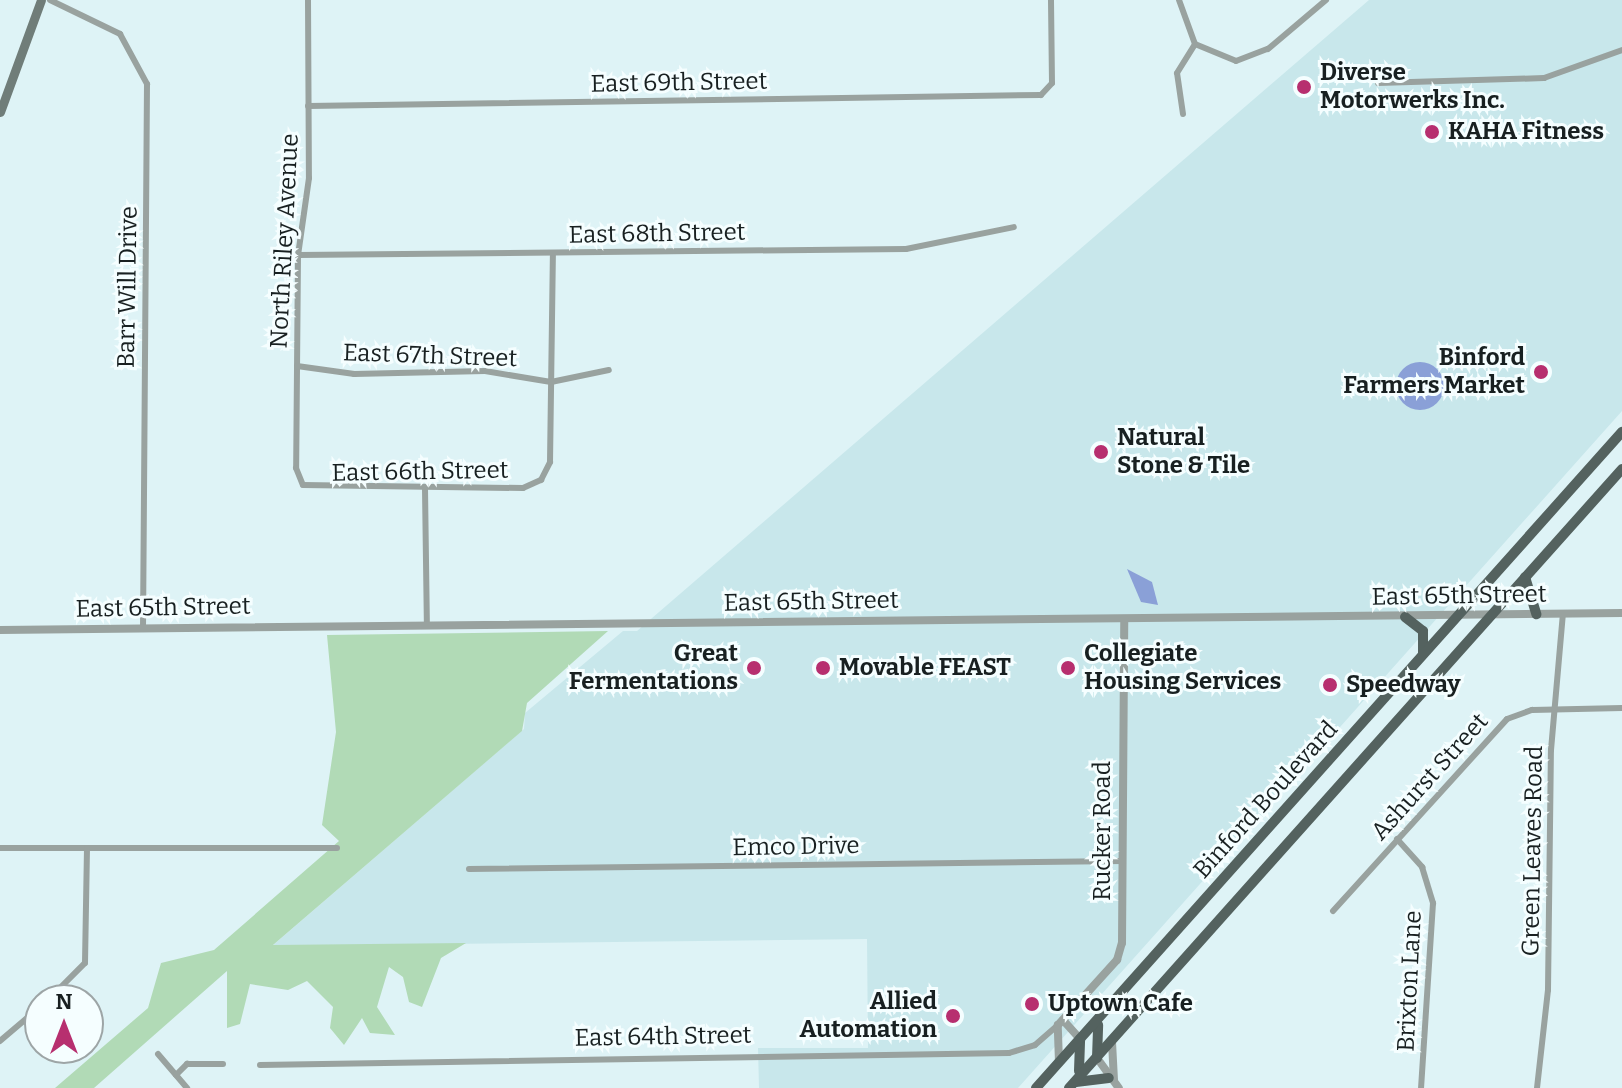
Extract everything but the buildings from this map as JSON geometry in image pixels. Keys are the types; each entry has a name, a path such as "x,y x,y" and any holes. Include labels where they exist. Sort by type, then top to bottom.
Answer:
{"main road":[{"path":"0,112 41,0"},
{"name":"Binford Boulevard","path":"1036,1088 1622,432"},
{"name":"Binford Boulevard","path":"1072,1086 1622,469"},
{"path":"1525,577 1536,614"},
{"path":"1405,617 1423,631 1423,655"},
{"path":"1097,1058 1094,1034 1102,1016"},
{"path":"1072,1086 1083,1062 1080,1039"},
{"path":"1072,1086 1114,1082"}],"street":[{"name":"Barr Will Drive","path":"50,0 115,29 134,49 147,84 143,628"},
{"name":"North Riley Avenue","path":"301,482 297,366 298,255 308,106 308,0"},
{"name":"East 69th Street","path":"308,106 1048,91 1051,0"},
{"path":"1179,0 1195,44 1223,59 1250,58 1326,0"},
{"path":"1183,114 1177,73 1195,44"},
{"path":"1378,83 1544,78 1622,50"},
{"name":"East 68th Street","path":"298,255 906,249 1014,227"},
{"path":"551,382 553,253"},
{"name":"East 67th Street","path":"297,366 354,374 485,371 551,382 609,370"},
{"name":"East 66th Street","path":"301,482 315,491 523,488 541,480 550,462 551,382"},
{"path":"425,489 427,626"},
{"name":"East 65th Street","path":"0,630 1622,613"},
{"name":"Green Leaves Road","path":"1537,1088 1549,979 1554,709 1563,614"},
{"name":"Rucker Road","path":"1060,1023 1120,952 1124,619"},
{"name":"Ashurst Street","path":"1333,911 1501,723 1522,712 1622,708"},
{"name":"Brixton Lane","path":"1397,839 1422,867 1433,906 1421,1088"},
{"path":"0,848 337,848"},
{"path":"64,984 85,963 87,848"},
{"name":"Emco Drive","path":"469,869 1123,861"},
{"path":"0,1041 24,1021"},
{"path":"1060,1023 1080,1039"},
{"path":"1058,1064 1060,1023"},
{"name":"East 64th Street","path":"260,1065 1009,1053 1035,1045 1060,1023"},
{"path":"1112,1041 1114,1082"},
{"path":"158,1054 187,1088"},
{"path":"1097,1058 1114,1082"},
{"path":"176,1075 187,1064 223,1064"}],"shaded area":[{"path":"1369,0 1622,0 1622,411 1018,1088 759,1088 758,1048 868,1048 867,939 272,946 524,729 525,713 623,631 637,631"}],"green space":[{"path":"608,631 527,703 522,731 273,945 466,943 441,958 422,1007 409,1002 403,977 389,967 377,1007 395,1035 370,1033 362,1018 344,1045 330,1028 333,1007 307,981 288,990 250,984 240,1024 227,1028 227,971 94,1088 55,1088 83,1064 104,1064 104,1046 148,1008 161,963 214,950 339,841 322,825 336,732 327,635"}],"water":[{"path":"1420,362 1437,369 1444,386 1437,403 1420,410 1403,403 1396,386 1403,369"},
{"path":"1127,569 1152,582 1158,605 1141,602"}],"place":[{"name":"Diverse Motorwerks Inc.","path":"1304,87"},
{"name":"KAHA Fitness","path":"1432,132"},
{"name":"Binford Farmers Market","path":"1541,372"},
{"name":"Natural Stone & Tile","path":"1101,452"},
{"name":"Great Fermentations","path":"754,668"},
{"name":"Movable FEAST","path":"823,668"},
{"name":"Collegiate Housing Services","path":"1068,668"},
{"name":"Speedway","path":"1330,685"},
{"name":"Uptown Cafe","path":"1032,1004"},
{"name":"Allied Automation","path":"953,1016"}]}
